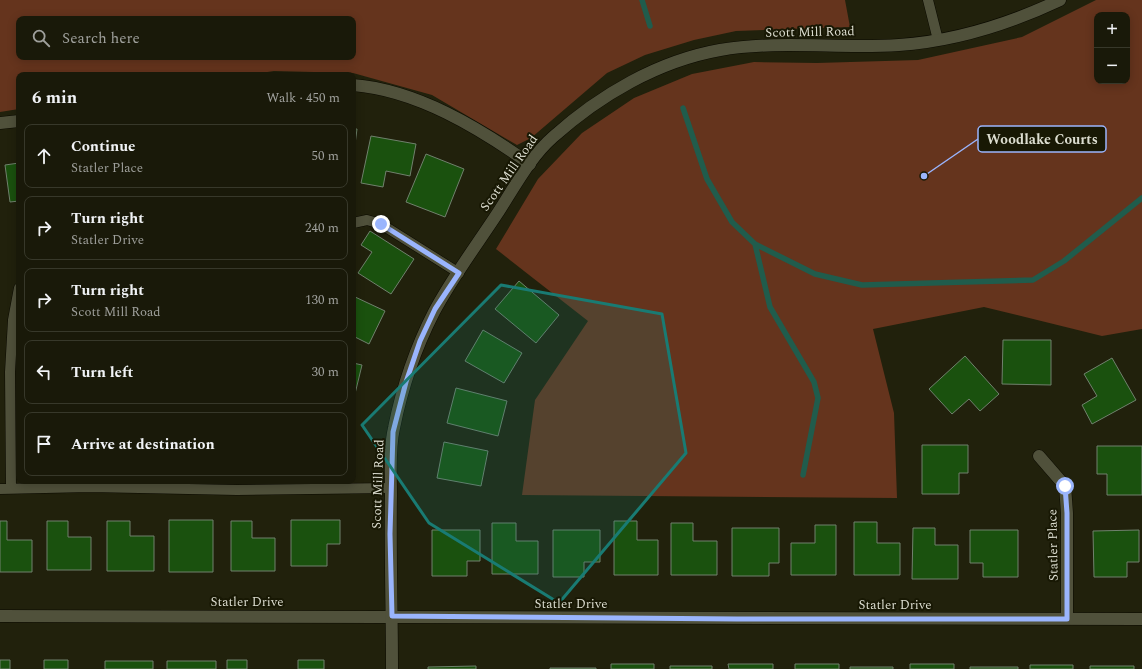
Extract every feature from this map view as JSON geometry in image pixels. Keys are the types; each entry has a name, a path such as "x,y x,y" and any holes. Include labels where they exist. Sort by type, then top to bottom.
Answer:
{"street":[{"name":"Scott Mill Road","path":"392,669 391,488 393,432 406,382 420,341 435,309 530,164 551,138 592,107 621,88 650,72 682,59 722,50 771,46 897,45 938,40 980,32 1032,13 1060,0"},
{"path":"356,85 372,86 444,111 506,147 530,164"},
{"path":"0,123 16,121"},
{"name":"Statler Place","path":"1038,456 1065,486 1067,513 1067,619"},
{"name":"Statler Drive","path":"0,616 1142,619"}],"lane":[{"path":"928,0 938,40"},
{"path":"356,222 367,220 381,224 459,273"},
{"path":"12,488 10,372 12,320 16,302"},
{"path":"0,488 263,485 391,488"}],"highlighted area":[{"path":"501,285 662,314 686,453 559,603 429,523 362,425"}],"shaded area":[{"path":"0,0 845,0 850,27 736,31 694,40 645,55 607,73 531,138 517,145 432,95 356,74 356,72 16,72 16,109 0,112"},
{"path":"1096,0 1142,0 1142,329 1102,336 984,307 873,329 894,413 897,498 522,495 535,400 588,321 496,249 538,179 582,133 634,98 692,74 754,62 817,63 918,60 1022,37"}],"building":[{"path":"371,136 416,144 410,176 386,171 383,187 361,183"},
{"path":"426,154 464,169 445,217 406,202"},
{"path":"16,163 16,201 10,202 5,165"},
{"path":"370,231 414,259 391,294 358,273 372,252 361,245"},
{"path":"519,281 559,315 536,343 495,309"},
{"path":"356,297 385,311 369,344 356,338"},
{"path":"483,330 522,353 504,383 465,361"},
{"path":"1003,340 1051,340 1051,385 1002,384"},
{"path":"965,356 999,394 980,411 969,399 952,414 929,389"},
{"path":"1112,358 1136,400 1092,424 1082,405 1097,396 1084,374"},
{"path":"356,364 362,365 356,390"},
{"path":"456,388 507,401 498,436 447,423"},
{"path":"444,442 488,451 481,486 437,478"},
{"path":"922,445 968,445 968,473 959,473 959,494 922,494"},
{"path":"1097,446 1142,446 1142,495 1107,495 1107,474 1097,474"},
{"path":"169,520 213,520 213,572 169,572"},
{"path":"291,520 340,520 340,544 327,544 327,566 291,566"},
{"path":"0,521 7,521 7,540 32,540 32,572 0,572"},
{"path":"47,521 68,521 68,537 91,537 91,570 47,570"},
{"path":"107,521 130,521 130,536 154,536 154,571 107,571"},
{"path":"231,521 252,521 252,538 275,538 275,571 231,571"},
{"path":"614,521 637,521 637,540 658,540 658,575 614,575"},
{"path":"854,522 877,522 877,543 900,543 900,575 854,575"},
{"path":"492,523 516,523 516,541 538,541 538,574 492,574"},
{"path":"671,523 693,523 693,541 717,541 717,575 671,575"},
{"path":"815,525 836,525 836,575 791,575 791,543 815,543"},
{"path":"732,528 779,528 779,563 769,563 769,576 732,576"},
{"path":"913,528 935,528 935,545 958,545 958,579 912,579"},
{"path":"432,530 480,530 480,561 467,561 467,576 432,576"},
{"path":"553,530 600,530 600,562 584,562 584,577 553,577"},
{"path":"970,530 1018,530 1018,577 983,577 983,563 970,563"},
{"path":"1139,530 1139,562 1127,562 1127,577 1094,577 1093,531"},
{"path":"0,660 10,660 10,669 0,669"},
{"path":"44,660 68,660 68,669 44,669"},
{"path":"227,660 247,660 247,669 227,669"},
{"path":"298,660 324,660 324,669 298,669"},
{"path":"105,661 153,661 153,669 105,669"},
{"path":"167,661 216,661 216,669 167,669"},
{"path":"611,664 654,664 654,669 611,669"},
{"path":"728,664 773,664 773,669 729,669"},
{"path":"795,664 839,664 839,669 795,669"},
{"path":"910,664 954,664 954,669 910,669"},
{"path":"1030,665 1073,665 1073,669 1030,669"},
{"path":"476,666 476,669 428,669 428,667"},
{"path":"670,666 712,666 712,669 670,669"},
{"path":"1090,666 1134,666 1134,669 1090,669"},
{"path":"850,667 893,667 893,669 850,669"},
{"path":"970,667 1018,667 1018,669 970,669"},
{"path":"596,668 596,669 550,669"}],"waterway":[{"path":"642,0 650,26"},
{"path":"683,108 707,179 732,222 755,244 815,274 862,285 1033,280 1064,261 1142,198"},
{"path":"755,244 770,307 814,382 818,398 803,475"}],"place":[{"name":"Woodlake Courts","path":"924,176"}],"route":[{"path":"381,224 459,273 435,309 420,341 406,382 393,432 390,534 392,616 737,619 1067,619 1067,513 1065,486"}]}
